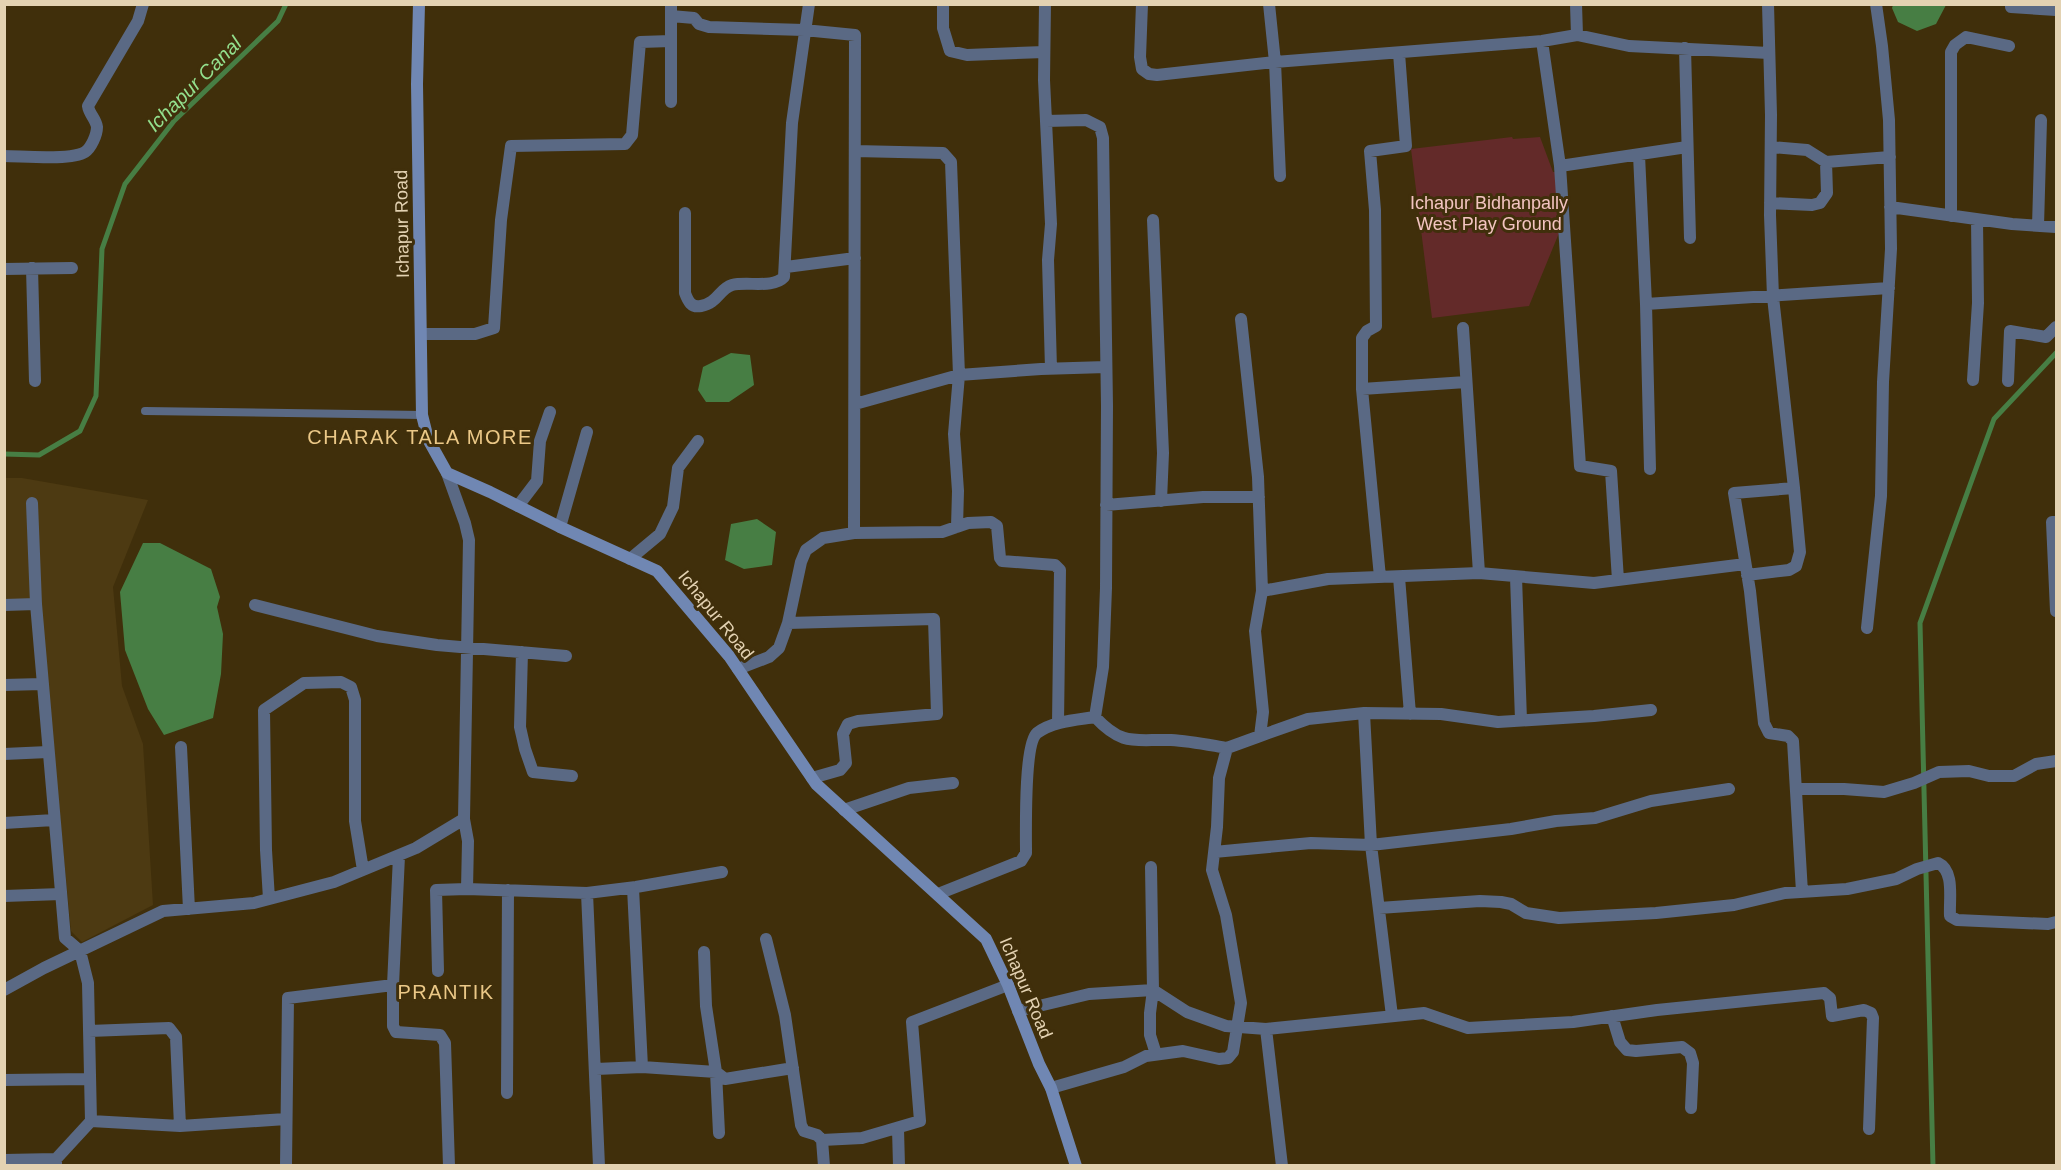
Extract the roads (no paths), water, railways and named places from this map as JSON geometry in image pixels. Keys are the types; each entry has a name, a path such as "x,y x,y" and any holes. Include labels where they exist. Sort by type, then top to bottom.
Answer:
{"street":[{"path":"4,156 59,157 79,154 90,147 97,126 88,106 138,21 143,4"},
{"name":"Ichapur Road","path":"419,4 417,84 422,416 428,439 447,473 657,571 738,669 812,778 986,939 1051,1088 1076,1166"},
{"path":"685,213 685,293 688,302 692,305 697,307 710,304 725,289 733,285 782,280 786,267 792,123 809,4"},
{"path":"943,4 943,28 950,51 967,55 1044,52"},
{"path":"1045,4 1044,52 1051,224 1048,260 1051,369"},
{"path":"1142,4 1140,57 1142,69 1149,74 1157,75 1275,62 1542,41 1577,35 1629,46 1769,53"},
{"path":"1269,4 1275,62 1280,176"},
{"path":"1576,4 1577,35"},
{"path":"1262,591 1328,579 1479,573 1594,583 1746,570 1789,570 1796,566 1800,552 1773,297 1768,4"},
{"path":"1867,628 1881,496 1883,382 1889,288 1890,157 1887,99 1876,4"},
{"path":"2011,8 2056,10"},
{"path":"671,102 670,10 694,18 699,24 710,27 804,30 855,35 854,533"},
{"path":"1951,216 1951,52 1955,45 1966,37 2009,46"},
{"path":"422,334 475,334 494,328 501,220 511,146 625,144 632,135 640,42 670,41"},
{"path":"1542,41 1560,166 1580,466 1611,471 1618,580"},
{"path":"1685,48 1690,238"},
{"path":"1380,577 1362,389 1362,338 1367,331 1376,326 1375,210 1370,151 1406,146 1399,53"},
{"path":"1046,122 1086,120 1100,127 1103,138 1106,506 1103,667 1095,717"},
{"path":"2038,226 2041,120"},
{"path":"1560,166 1688,147"},
{"path":"1771,147 1807,150 1826,162 1890,157"},
{"path":"855,151 943,153 950,159 958,375 954,434 958,491 957,527"},
{"path":"1639,155 1650,469"},
{"path":"1770,203 1812,206 1820,203 1827,193 1826,162"},
{"path":"1890,207 1977,220 2056,227"},
{"path":"1153,220 1163,453 1161,501"},
{"path":"1973,380 1978,303 1977,220"},
{"path":"786,267 855,258"},
{"path":"32,268 35,381"},
{"path":"4,269 72,268"},
{"path":"1646,304 1889,288"},
{"path":"1241,320 1259,497 1262,591 1255,631 1263,712 1260,736"},
{"path":"2008,381 2010,331 2046,337 2056,327"},
{"path":"1463,328 1479,573"},
{"path":"855,404 958,375 1106,367"},
{"path":"1362,389 1466,382"},
{"path":"518,506 537,481 540,441 550,412"},
{"path":"560,526 587,432"},
{"path":"630,559 660,534 673,507 678,468 698,441"},
{"path":"447,473 469,540 464,819 468,841 467,889"},
{"path":"1794,488 1734,493 1746,570 1764,723 1769,733 1788,736 1793,741 1802,892"},
{"path":"1106,506 1203,497 1259,497"},
{"path":"4,1160 56,1162 91,1121 88,983 80,951 65,938 42,684 32,503"},
{"path":"2056,522 2052,522 2056,611"},
{"path":"738,669 774,655 779,648 788,623 801,562 806,550 823,538 854,533 942,532 968,523 994,523 997,526 1002,561 1055,565 1059,568 1058,723"},
{"path":"1400,577 1410,714"},
{"path":"1516,577 1521,720"},
{"path":"4,605 36,604"},
{"path":"255,605 377,636 437,645 566,656"},
{"path":"788,623 934,619 937,714 858,721 848,724 843,734 846,763 840,770 812,778"},
{"path":"522,652 520,727 533,772 572,776"},
{"path":"269,899 264,710 304,683 341,682 351,687 355,700 354,821 363,870"},
{"path":"4,686 42,684"},
{"path":"1095,717 1109,731 1130,741 1172,740 1227,748 1308,719 1364,713 1441,714 1498,722 1651,710"},
{"path":"1364,713 1371,845 1392,1016"},
{"path":"938,894 1017,863 1024,857 1030,745 1036,734 1058,723 1095,717"},
{"path":"181,747 189,909"},
{"path":"1051,1088 1124,1067 1140,1058 1156,1054 1183,1051 1219,1059 1228,1058 1233,1052 1241,1004 1226,915 1212,870 1219,778 1227,748"},
{"path":"4,754 48,752"},
{"path":"1797,789 1884,792 1939,772 1969,771 1989,776 2014,776 2036,764 2056,761"},
{"path":"844,810 909,788 953,783"},
{"path":"1214,852 1311,843 1371,845 1511,829 1556,821 1595,819 1651,801 1729,789"},
{"path":"4,990 163,911 254,903 334,882 416,848 464,819"},
{"path":"4,822 54,820"},
{"path":"399,856 393,1026 396,1032 440,1035 445,1043 448,1166"},
{"path":"1379,908 1490,901 1511,904 1526,913 1542,916 1581,918 1656,913 1723,906 1785,893 1847,889 1896,879 1917,869 1938,863 1949,872 1950,916 1957,920 2048,924 2056,922"},
{"path":"1151,867 1154,990 1150,1013 1150,1035 1156,1054"},
{"path":"438,971 436,890 587,893 633,888 722,872"},
{"path":"633,888 642,1067"},
{"path":"507,1093 508,890"},
{"path":"587,893 599,1166"},
{"path":"4,896 61,894"},
{"path":"766,939 785,1016 802,1129 819,1136 822,1140 825,1166"},
{"path":"704,952 706,1006 716,1072 719,1133"},
{"path":"286,1166 288,998 393,985"},
{"path":"822,1140 862,1138 898,1129 921,1120 912,1022 1008,985"},
{"path":"1018,1011 1089,994 1154,990 1187,1012 1226,1026 1266,1029 1424,1013 1468,1028 1573,1022 1657,1010 1824,993 1830,998 1832,1016 1868,1011 1873,1018 1869,1129"},
{"path":"1612,1016 1620,1042 1627,1050 1682,1047 1690,1053 1693,1063 1691,1108"},
{"path":"89,1031 169,1028 173,1031 176,1037 180,1126"},
{"path":"1266,1029 1282,1166"},
{"path":"596,1069 642,1067 716,1072 725,1079 793,1068"},
{"path":"4,1080 90,1079"},
{"path":"91,1121 180,1126 286,1119"},
{"path":"898,1129 899,1166"}],"lane":[{"path":"145,411 422,416"}],"waterway":[{"name":"Ichapur Canal","path":"4,454 39,455 80,431 96,396 102,249 125,184 174,121 278,21 286,4"},
{"path":"1933,1166 1920,623 1994,419 2056,353"}],"district":[{"name":"CHARAK TALA MORE","path":"420,437"},
{"name":"PRANTIK","path":"446,992"}],"park label":[{"name":"Ichapur Bidhanpally West Play Ground","path":"1489,213"}]}
